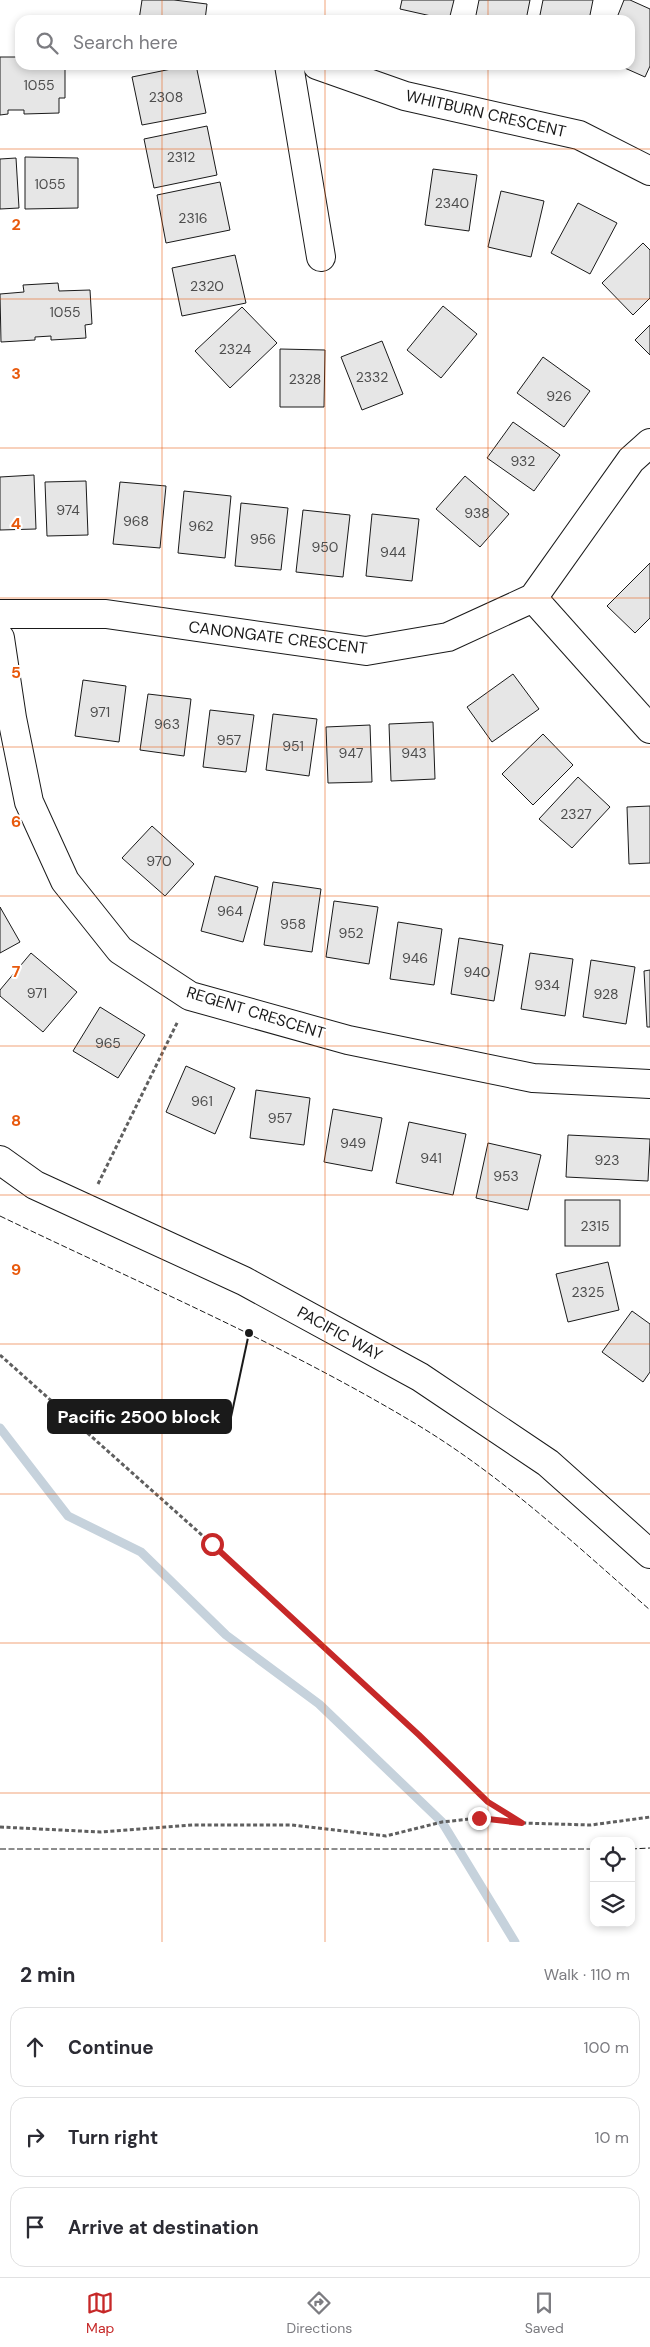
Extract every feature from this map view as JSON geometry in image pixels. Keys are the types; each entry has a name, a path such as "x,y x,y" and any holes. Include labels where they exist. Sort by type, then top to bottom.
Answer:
{"street":[{"path":"290,70 321,257"},
{"name":"WHITBURN CRESCENT","path":"331,70 405,96 579,135 650,171"},
{"name":"CANONGATE CRESCENT","path":"0,614 106,614 366,651 448,637 533,598 631,460 650,443"},
{"path":"533,598 650,729"},
{"name":"REGENT CRESCENT","path":"0,638 12,718 29,802 66,881 120,950 190,996 348,1040 533,1078 650,1084"},
{"name":"PACIFIC WAY","path":"0,1160 35,1185 244,1281 420,1377 548,1463 650,1554"}],"path":[{"path":"98,1185 180,1018"},
{"path":"0,1355 219,1551 419,1735 488,1802 522,1823"},
{"path":"0,1826 100,1832 193,1825 292,1825 386,1836 442,1822 479,1818 522,1823 591,1825 650,1817"}],"building":[{"path":"142,0 174,0 207,4 206,15 140,15"},
{"path":"402,0 454,0 450,15 427,15 400,9"},
{"path":"479,0 530,0 527,15 476,15"},
{"path":"543,0 593,0 590,15 540,15"},
{"path":"624,0 630,0 650,9 650,66 645,77 629,70 635,70 635,15 618,15"},
{"path":"0,57 15,57 15,70 65,70 65,98 59,98 59,113 24,114 24,110 8,110 8,114 0,115"},
{"path":"166,70 197,70 206,113 142,125 132,77"},
{"path":"207,126 217,175 154,188 144,139"},
{"path":"25,157 78,158 78,208 25,209"},
{"path":"16,158 19,208 0,209 0,159"},
{"path":"433,169 477,175 469,231 425,225"},
{"path":"220,182 230,230 166,243 157,195"},
{"path":"501,191 544,201 531,257 488,247"},
{"path":"578,203 617,223 590,274 551,253"},
{"path":"643,243 650,250 650,298 633,315 602,283"},
{"path":"235,255 246,303 182,316 172,268"},
{"path":"58,283 59,291 90,290 92,324 85,325 86,338 51,340 51,336 35,337 35,340 1,342 0,294 24,292 23,285"},
{"path":"443,306 477,334 441,378 407,350"},
{"path":"242,307 277,343 230,388 195,351"},
{"path":"650,325 650,355 635,340"},
{"path":"382,341 403,394 362,410 341,357"},
{"path":"280,349 325,350 324,407 280,407"},
{"path":"543,357 590,391 564,427 517,393"},
{"path":"513,422 560,455 534,491 487,458"},
{"path":"34,475 36,529 0,530 0,477"},
{"path":"465,476 509,514 480,547 436,509"},
{"path":"86,481 88,535 47,536 45,482"},
{"path":"120,482 166,486 160,548 113,544"},
{"path":"184,491 231,496 225,558 178,553"},
{"path":"241,503 288,508 281,570 235,566"},
{"path":"303,510 350,515 343,577 296,572"},
{"path":"372,514 419,519 412,581 366,576"},
{"path":"650,563 650,618 635,633 607,606"},
{"path":"513,674 539,709 492,742 467,707"},
{"path":"83,680 126,686 119,742 75,736"},
{"path":"148,694 191,699 184,756 140,750"},
{"path":"210,710 254,715 246,772 203,767"},
{"path":"273,714 317,719 309,776 266,770"},
{"path":"433,722 435,779 391,781 389,724"},
{"path":"370,725 372,782 328,783 326,727"},
{"path":"543,734 573,765 533,805 502,774"},
{"path":"578,777 610,807 572,848 539,819"},
{"path":"650,806 650,863 629,864 627,807"},
{"path":"152,826 194,864 165,896 122,858"},
{"path":"215,876 258,887 243,942 201,931"},
{"path":"273,882 321,889 312,952 264,945"},
{"path":"334,901 378,907 369,964 326,957"},
{"path":"0,907 20,942 0,953"},
{"path":"398,922 442,929 434,985 390,979"},
{"path":"459,938 503,945 494,1001 451,994"},
{"path":"31,953 77,992 43,1032 0,996 0,990"},
{"path":"530,953 573,959 565,1016 521,1009"},
{"path":"591,960 635,967 626,1024 583,1017"},
{"path":"650,970 650,1027 647,1027 644,971"},
{"path":"100,1007 145,1035 118,1078 73,1051"},
{"path":"186,1066 235,1088 215,1134 166,1112"},
{"path":"256,1090 310,1098 304,1145 250,1138"},
{"path":"333,1109 382,1118 372,1171 324,1162"},
{"path":"409,1122 466,1134 453,1195 396,1183"},
{"path":"568,1135 650,1139 648,1181 566,1177"},
{"path":"488,1143 541,1155 528,1210 476,1198"},
{"path":"565,1200 620,1200 620,1246 565,1246"},
{"path":"608,1262 619,1310 568,1322 556,1274"},
{"path":"632,1311 650,1324 650,1372 643,1382 602,1352"}],"waterway":[{"path":"0,1428 68,1516 141,1552 226,1635 319,1704 442,1822 515,1942"}],"fence":[{"path":"0,1216 263,1341 366,1395 416,1424 478,1465 537,1511 650,1610"},
{"path":"635,1849 650,1848"},
{"path":"0,1849 590,1849"}],"place":[{"name":"Pacific 2500 block","path":"249,1333"}],"route":[{"path":"212,1544 419,1735 488,1802 522,1823 479,1818"}]}
